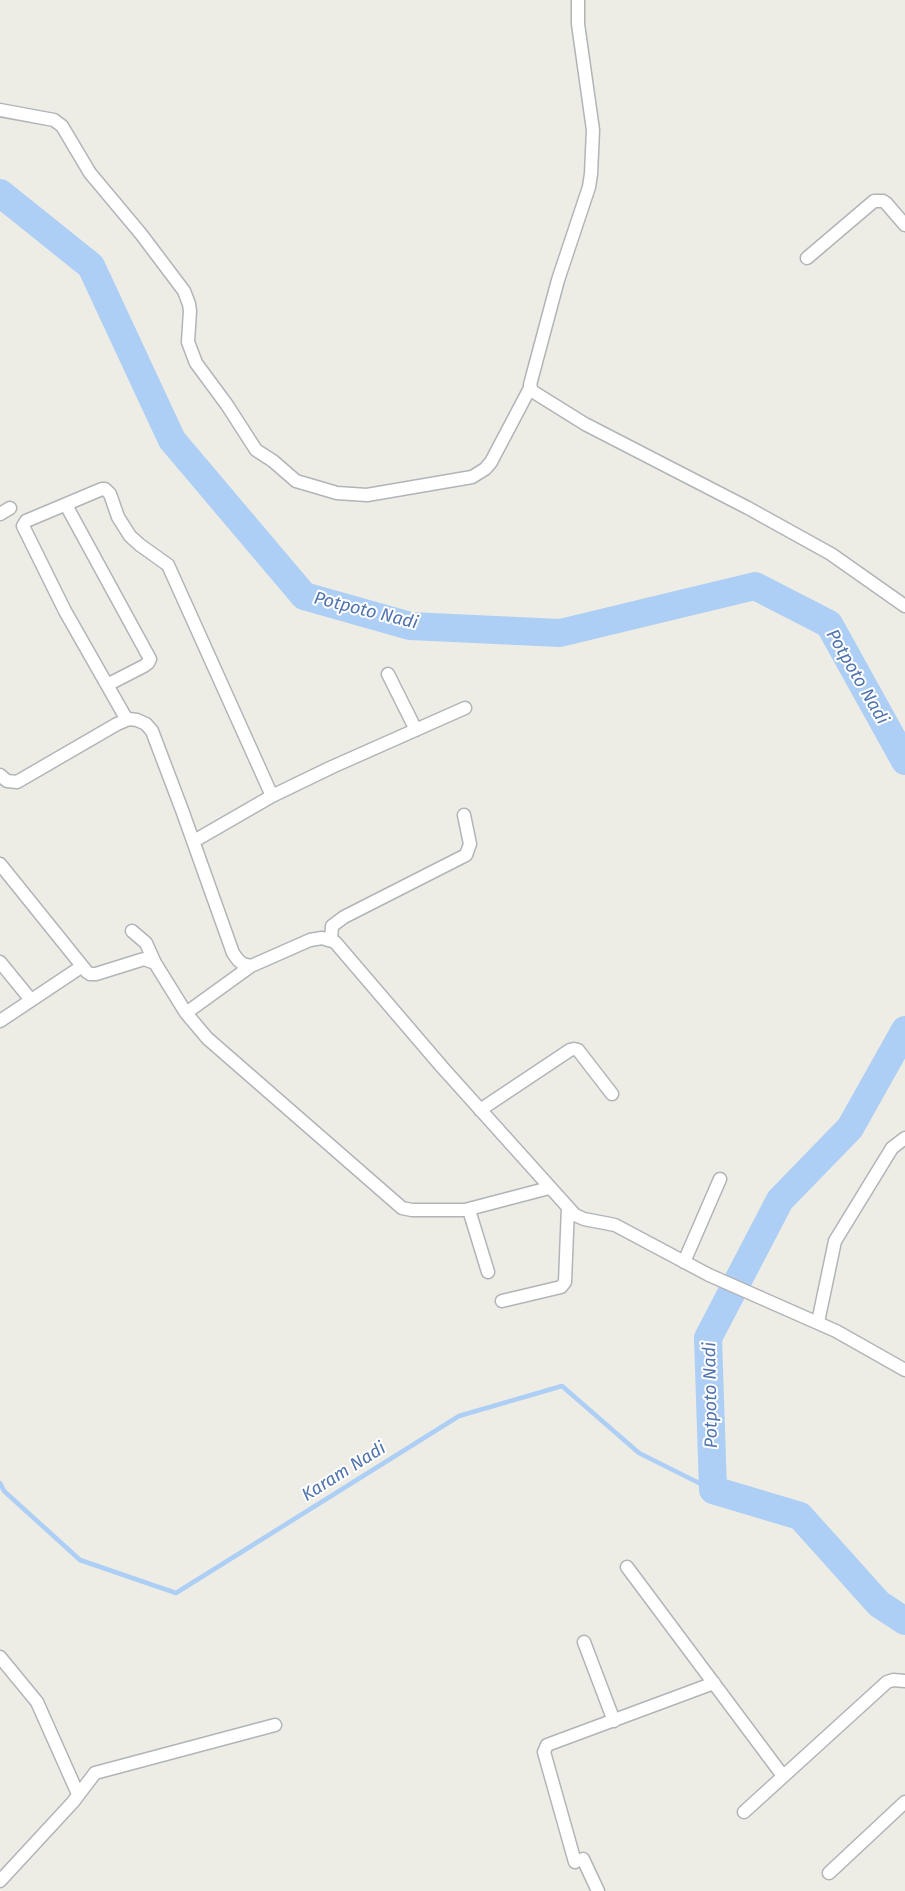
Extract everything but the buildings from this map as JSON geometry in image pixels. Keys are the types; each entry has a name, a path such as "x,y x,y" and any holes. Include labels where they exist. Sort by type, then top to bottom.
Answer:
{"street":[{"path":"0,110 54,120 62,126 90,173 141,234 184,291 190,311 188,342 196,363 227,405 256,450 273,461 296,481 337,493 367,495 472,477 484,470 492,462 532,391 533,374 558,280 589,187 593,130 578,24 578,0"},
{"path":"807,258 874,201 878,200 886,203 905,225"},
{"path":"532,391 552,406 585,424 748,508 831,554 905,606"},
{"path":"127,720 65,611 23,528 23,524 26,521 102,489 105,489 110,494 118,516 130,536 168,565 272,796"},
{"path":"53,496 64,506 150,660 144,666 107,685"},
{"path":"388,674 416,730"},
{"path":"194,841 272,796 465,708"},
{"path":"0,790 117,724 127,720 137,720 146,724 152,731 194,841 233,953 243,964 251,966"},
{"path":"0,775 12,782"},
{"path":"331,940 332,926 344,917 466,855 470,844 464,815"},
{"path":"0,864 86,972 93,974 144,959 155,963"},
{"path":"132,931 146,943 155,963 186,1013 207,1038 402,1208 412,1210 469,1210 549,1188"},
{"path":"186,1013 251,966 310,940 322,938 331,940 338,944 549,1188 579,1217 615,1225 709,1275 818,1322 905,1370"},
{"path":"0,962 31,1000"},
{"path":"0,1021 81,967"},
{"path":"480,1110 574,1049 578,1050 612,1094"},
{"path":"818,1322 835,1241 892,1148 905,1138"},
{"path":"684,1262 720,1179"},
{"path":"502,1301 560,1287 564,1284 568,1207"},
{"path":"469,1210 488,1272"},
{"path":"627,1566 783,1776"},
{"path":"584,1642 614,1721"},
{"path":"0,1657 37,1702 78,1794"},
{"path":"744,1812 887,1682 893,1680 905,1682"},
{"path":"598,1891 579,1861 544,1748 550,1743 714,1683"},
{"path":"0,1881 78,1794 89,1779 101,1770 169,1754 275,1725"},
{"path":"829,1873 905,1802"}],"waterway":[{"name":"Potpoto Nadi","path":"0,193 91,266 172,440 304,596 410,626 560,633 755,586 829,624 905,761"},
{"name":"Potpoto Nadi","path":"905,1030 850,1128 780,1200 708,1338 713,1490 800,1516 879,1604 905,1621"},
{"name":"Karam Nadi","path":"0,1483 4,1491 80,1560 176,1593 459,1416 562,1386 639,1453 713,1490"}]}
